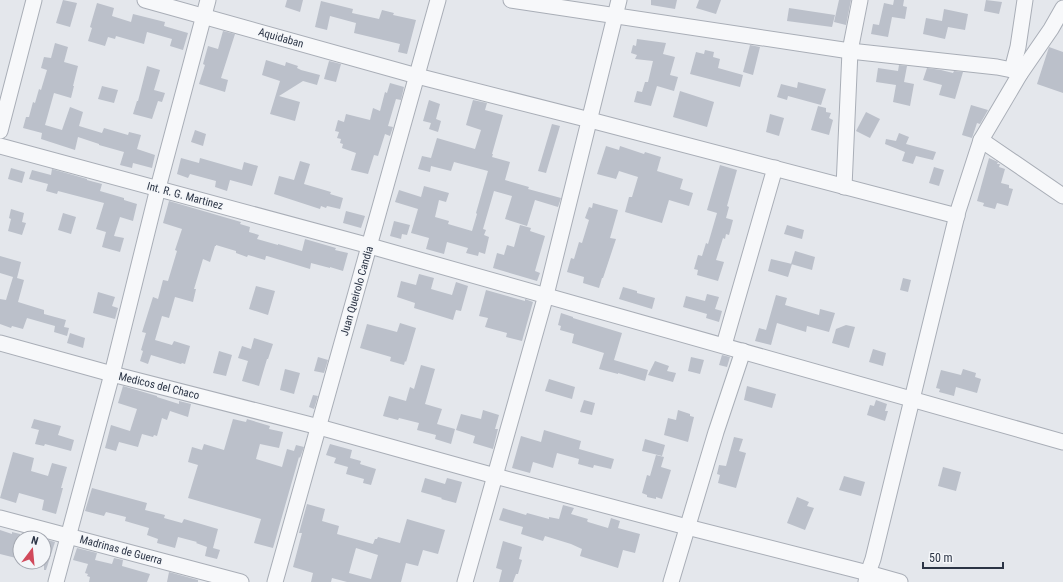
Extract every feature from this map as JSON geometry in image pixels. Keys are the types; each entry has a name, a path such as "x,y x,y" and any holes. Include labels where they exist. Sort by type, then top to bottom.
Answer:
{"street":[{"path":"0,131 34,0"},
{"name":"Aquidaban","path":"145,0 417,76 957,216"},
{"path":"56,582 112,374 158,188 208,0"},
{"name":"Juan Queirolo Candia","path":"275,582 320,427 438,0"},
{"path":"511,0 850,51 997,67 1016,72"},
{"path":"465,582 546,295 620,0"},
{"path":"844,187 850,51 860,0"},
{"path":"1016,72 1025,0"},
{"path":"867,577 873,559 957,216 981,140 1016,72 1050,29 1063,8"},
{"path":"981,140 1063,196"},
{"name":"Int. R. G. Martinez","path":"0,146 546,295 1063,442"},
{"path":"724,346 775,168"},
{"name":"Medicos del Chaco","path":"0,343 112,374 320,427 867,577 900,582"},
{"path":"671,582 716,432 743,351"},
{"name":"Madrinas de Guerra","path":"0,518 241,582"}],"building":[{"path":"63,0 77,3 70,27 56,23"},
{"path":"287,0 303,0 300,12 285,7"},
{"path":"651,0 677,0 675,9 651,5"},
{"path":"699,0 721,0 716,14 696,8"},
{"path":"839,0 851,0 846,25 834,22"},
{"path":"894,0 904,0 903,6 907,7 905,19 892,17 888,37 871,34 873,24 879,25 884,3 893,5"},
{"path":"986,0 1002,2 999,14 984,11"},
{"path":"321,1 353,9 352,13 379,19 382,10 394,13 393,15 416,20 407,54 398,52 400,44 354,33 356,23 330,16 327,30 315,27"},
{"path":"97,3 114,8 112,16 131,22 133,14 165,22 164,26 188,33 183,50 170,46 172,39 147,32 144,44 116,36 115,39 108,37 105,46 88,41 92,28 90,27"},
{"path":"789,8 835,15 832,27 787,21"},
{"path":"944,9 968,14 965,30 948,27 945,39 923,34 926,18 942,21"},
{"path":"223,31 235,34 221,78 228,80 225,92 199,84 205,65 203,64 208,46 218,49"},
{"path":"637,39 666,43 663,54 675,57 670,75 678,77 674,91 657,86 651,106 634,102 637,91 642,92 645,82 648,82 653,61 635,59 637,55 631,53 633,45 636,46"},
{"path":"55,43 68,47 64,62 78,66 71,98 54,93 45,125 62,130 70,107 83,112 79,126 102,133 104,128 128,135 129,132 141,135 137,149 155,155 152,168 133,163 132,168 120,165 124,152 78,137 75,150 41,139 42,133 23,128 26,117 29,117 33,102 35,103 39,89 41,90 47,70 41,68 44,57 51,58"},
{"path":"750,45 760,47 753,75 743,72"},
{"path":"1049,47 1063,52 1063,93 1037,84"},
{"path":"705,50 714,52 713,57 720,59 718,68 743,75 740,87 690,74 696,52 704,54"},
{"path":"266,60 285,66 286,62 298,66 297,68 301,70 320,75 317,85 303,81 279,96 300,102 295,121 270,114 280,81 262,75"},
{"path":"329,61 341,64 336,82 324,79"},
{"path":"899,65 907,66 904,82 914,84 910,106 893,102 896,85 876,82 878,68 898,71"},
{"path":"147,66 160,70 154,90 165,93 162,102 158,101 152,119 133,114"},
{"path":"927,68 953,73 954,71 963,72 955,99 939,95 942,85 923,80"},
{"path":"798,82 826,89 821,105 788,96 787,100 777,97 781,84 797,88"},
{"path":"390,83 404,87 401,100 396,99 388,126 393,127 390,136 385,134 378,156 374,155 368,174 351,170 356,153 342,148 343,144 340,143 341,139 337,138 339,132 335,131 338,120 344,122 346,114 370,120 373,108 380,111 385,92 387,93"},
{"path":"102,86 118,90 114,103 98,99"},
{"path":"680,91 714,102 707,127 673,117"},
{"path":"429,100 440,104 436,119 441,121 438,132 429,129 431,123 423,121"},
{"path":"473,100 487,103 485,110 503,115 492,157 510,162 505,180 529,187 528,189 561,198 558,207 535,200 527,226 505,219 512,196 494,191 483,229 486,230 484,235 489,237 485,254 479,252 478,256 466,253 468,248 447,242 444,254 426,249 429,238 411,233 418,209 395,202 399,190 421,197 424,186 449,193 446,202 439,200 435,217 449,221 448,224 472,231 488,171 454,162 451,171 431,166 430,172 418,169 422,156 431,158 437,138 475,149 481,130 466,125"},
{"path":"971,105 988,110 980,124 977,123 972,138 962,135"},
{"path":"818,106 826,108 826,112 831,113 829,118 833,120 829,135 811,130"},
{"path":"866,112 880,119 870,138 856,131"},
{"path":"770,114 784,118 779,136 766,132"},
{"path":"552,124 560,126 546,173 538,171"},
{"path":"195,130 206,134 203,146 191,142"},
{"path":"899,133 909,137 906,144 936,152 933,160 916,156 913,164 902,161 905,152 885,144 886,139 896,141"},
{"path":"606,146 619,150 620,146 644,154 645,152 661,157 657,171 683,179 680,189 693,193 689,206 669,200 662,223 625,212 629,197 632,197 638,177 619,171 616,179 597,174"},
{"path":"181,158 199,163 200,158 242,170 244,162 258,166 252,186 230,180 227,191 215,187 216,181 190,174 188,178 177,174"},
{"path":"989,158 998,162 997,164 1000,164 999,167 1005,169 1001,183 1009,185 1009,188 1013,189 1008,206 997,203 995,209 983,206 984,203 977,201"},
{"path":"300,161 310,164 304,184 331,192 330,194 343,198 340,209 321,206 320,209 274,194 279,176 294,180"},
{"path":"720,165 737,170 727,206 729,207 726,218 733,220 729,235 726,234 725,239 723,238 716,260 724,262 718,281 697,275 698,270 694,269 698,255 702,256 706,243 708,244 717,213 707,210"},
{"path":"934,167 944,170 939,186 929,183"},
{"path":"11,168 25,172 22,183 8,179"},
{"path":"52,169 102,184 100,191 124,198 124,200 137,204 133,221 120,217 114,236 124,238 120,252 102,247 106,232 96,229 104,203 58,191 57,194 46,191 48,184 29,179 32,170 51,175"},
{"path":"169,201 241,222 240,224 250,227 249,232 259,235 257,239 278,245 302,251 305,239 336,248 335,250 348,253 343,271 311,263 310,269 267,256 265,260 248,255 247,257 236,253 236,251 216,245 210,262 203,259 194,289 196,289 193,302 175,297 169,318 162,316 155,340 172,345 174,341 190,346 185,364 151,355 148,364 140,361 143,351 141,350 146,333 142,332 153,297 158,299 163,280 168,281 177,251 175,250 182,229 163,223"},
{"path":"593,203 618,210 610,238 616,239 599,288 583,283 584,277 567,272 571,258 574,259 579,242 582,243 589,220 585,218 589,207 592,208"},
{"path":"11,209 24,213 22,222 26,223 22,235 8,231 11,219 9,218"},
{"path":"346,211 365,216 361,228 343,223"},
{"path":"63,213 76,217 71,234 58,230"},
{"path":"394,221 410,225 407,235 402,234 401,239 390,236"},
{"path":"520,225 531,228 530,231 545,236 535,271 540,273 537,281 493,268 497,253 504,255 507,245 514,247"},
{"path":"787,225 804,230 802,239 784,234"},
{"path":"795,251 815,257 812,270 791,264"},
{"path":"0,256 21,262 17,278 24,280 18,302 44,310 44,314 66,320 64,327 69,328 67,336 54,332 55,326 27,318 23,329 12,326 11,328 0,324 0,299 6,300 13,277 0,273"},
{"path":"771,259 792,264 788,277 768,271"},
{"path":"419,274 434,278 431,289 452,295 456,282 468,286 461,311 456,310 453,320 414,308 415,303 397,297 401,281 416,285"},
{"path":"903,278 911,280 908,292 900,290"},
{"path":"256,286 275,291 268,315 249,309"},
{"path":"623,287 655,298 652,309 619,299"},
{"path":"486,290 533,302 522,341 506,337 507,333 485,327 488,318 479,316"},
{"path":"98,292 115,297 112,306 118,308 115,319 93,313"},
{"path":"707,294 719,297 715,309 722,311 719,322 706,318 707,314 683,307 686,296 705,301"},
{"path":"776,295 787,298 785,305 819,315 820,309 835,313 829,332 807,326 806,332 777,323 771,345 755,341 759,328 766,330"},
{"path":"561,313 622,333 614,360 648,370 645,381 599,369 604,353 572,343 574,334 560,330 561,326 558,325"},
{"path":"400,323 416,328 404,365 390,361 391,357 360,348 367,324 397,332"},
{"path":"846,325 855,327 849,348 832,343 836,329"},
{"path":"70,333 85,338 83,348 67,343"},
{"path":"254,338 273,344 259,386 242,381 248,361 238,358 242,346 251,349"},
{"path":"873,349 886,353 883,366 869,362"},
{"path":"219,351 232,355 226,376 213,373"},
{"path":"722,355 730,357 727,367 719,365"},
{"path":"318,357 328,360 324,373 314,371"},
{"path":"691,357 704,360 700,374 688,371"},
{"path":"655,361 669,366 667,371 676,373 673,382 648,375"},
{"path":"421,365 435,369 425,404 442,409 437,424 455,429 451,444 435,439 436,435 417,430 419,423 383,416 389,396 406,401 410,387 414,389"},
{"path":"285,369 300,373 294,394 280,390"},
{"path":"963,369 976,373 975,377 981,379 977,393 956,387 954,396 939,392 940,389 936,388 941,370 961,375"},
{"path":"549,379 575,387 572,399 545,391"},
{"path":"123,386 179,404 179,401 191,404 188,417 170,411 167,420 162,418 157,436 154,435 153,437 142,434 138,447 119,442 116,451 105,448 111,425 130,431 137,409 118,403"},
{"path":"747,386 776,394 772,408 744,400"},
{"path":"313,395 318,396 314,409 309,407"},
{"path":"584,400 595,403 592,415 580,412"},
{"path":"876,400 887,404 885,411 888,411 885,421 867,415 870,405 874,406"},
{"path":"483,410 499,415 495,429 498,429 493,449 473,443 475,436 456,430 461,414 481,419"},
{"path":"678,410 694,417 688,442 664,435 668,418 676,420"},
{"path":"34,419 61,426 58,435 74,440 71,451 45,444 44,446 35,444 39,430 31,428"},
{"path":"233,419 246,422 247,419 270,426 269,429 283,432 279,448 260,444 256,459 282,467 287,449 294,451 296,445 304,447 300,458 299,457 273,548 254,543 261,519 188,498 198,465 188,462 192,447 202,450 204,444 224,450"},
{"path":"544,430 581,441 579,449 614,459 611,469 594,465 593,468 578,464 579,459 557,453 553,468 533,462 530,473 512,468 521,436 541,442"},
{"path":"734,437 743,439 739,451 746,453 736,488 718,483 720,475 717,474 719,465 726,466"},
{"path":"645,439 665,445 662,456 642,451"},
{"path":"330,444 352,450 350,458 361,461 360,464 376,469 371,485 363,483 364,479 346,474 348,467 334,463 336,458 326,455"},
{"path":"13,452 34,458 31,471 48,476 52,463 67,467 56,514 42,510 44,500 19,493 16,503 0,498"},
{"path":"656,455 664,457 661,467 671,470 662,499 647,497 647,495 642,493 647,475 650,476"},
{"path":"943,467 961,472 956,491 938,486"},
{"path":"844,476 865,482 861,496 839,490"},
{"path":"425,478 445,484 447,478 462,482 456,503 421,492"},
{"path":"92,488 147,503 145,510 165,515 164,518 182,523 184,519 218,529 213,548 220,550 217,559 205,556 207,547 196,543 197,542 178,537 175,548 157,543 158,539 147,535 149,528 125,521 126,517 106,512 104,516 85,511"},
{"path":"797,497 809,502 807,506 814,508 805,530 787,523"},
{"path":"307,504 325,509 322,521 339,526 337,534 373,544 375,539 378,537 400,543 407,519 445,530 438,554 423,550 418,566 406,563 401,582 347,582 332,578 331,582 311,582 313,573 293,567 302,533 299,533","holes":["356,548 378,555 371,579 349,573"]},
{"path":"563,505 574,508 571,514 588,519 588,522 608,528 611,518 620,521 618,528 640,534 635,553 623,550 618,568 580,556 582,549 571,544 545,536 543,541 521,534 523,527 499,520 503,508 526,515 527,513 549,519 549,517 559,519"},
{"path":"0,530 12,534 12,557 0,554"},
{"path":"52,541 55,542 52,551"},
{"path":"503,541 522,547 519,559 522,560 518,574 516,574 513,582 499,582 502,570 496,568"},
{"path":"77,548 97,553 95,560 112,564 114,558 123,560 122,566 150,574 147,582 89,582 90,577 85,573 88,564 73,560"},
{"path":"169,572 198,580 198,582 167,582"}]}
